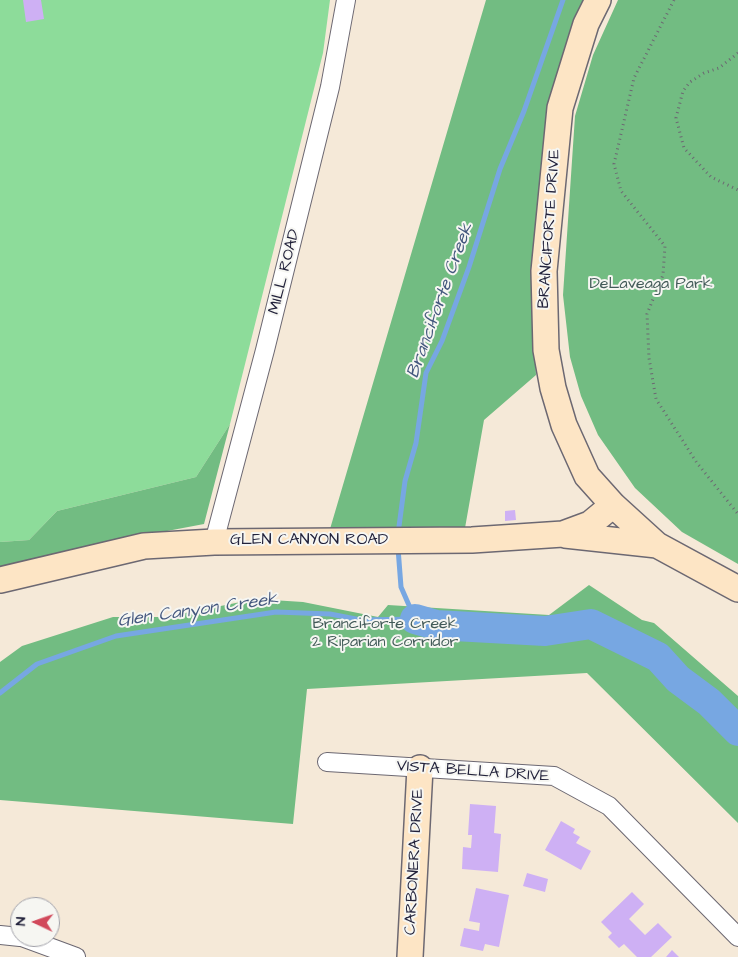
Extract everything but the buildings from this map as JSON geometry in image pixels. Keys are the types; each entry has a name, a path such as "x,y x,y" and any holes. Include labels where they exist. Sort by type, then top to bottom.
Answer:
{"street":[{"name":"MILL ROAD","path":"214,542 268,340 328,97 346,0"},
{"name":"BRANCIFORTE DRIVE","path":"598,0 586,24 560,108 544,271 546,350 553,388 564,425 588,476 613,505 657,545 738,590"},
{"path":"563,534 580,518 588,499 588,476"},
{"name":"GLEN CANYON ROAD","path":"0,580 144,546 214,542 472,540 563,534 590,524 613,505"},
{"path":"563,534 657,545"},
{"name":"VISTA BELLA DRIVE","path":"327,762 554,776 609,806 738,938"},
{"name":"CARBONERA DRIVE","path":"410,957 420,768"},
{"path":"48,947 76,957"}],"path":[{"path":"674,0 634,78 614,164 621,191 665,246 664,275 648,314 649,358 656,399 697,463 738,514"},
{"path":"738,53 719,68 704,73 690,82 683,91 676,118 684,148 711,177 738,190"}],"green space":[{"path":"0,0 330,0 323,53 230,424 196,477 57,511 29,540 0,542"},
{"path":"486,0 585,0 551,109 532,264 536,375 484,420 465,528 330,529"},
{"name":"DeLaveaga Park","path":"618,0 738,0 738,564 682,532 635,488 598,435 581,396 570,357 563,295 575,116 593,55"},
{"path":"230,424 204,524 146,535 0,574 0,542 29,540 57,511 196,477"},
{"name":"Branciforte Creek 2 Riparian Corridor","path":"589,585 642,620 654,623 738,696 738,823 587,673 307,689 293,824 0,800 0,662 22,646 113,617 165,617 256,599 303,602 378,617 388,605 549,615"}],"waterway":[{"name":"Branciforte Creek","path":"398,534 405,481 416,443 426,373 442,341 469,267 500,169 524,111 563,0"},
{"name":"Glen Canyon Creek","path":"0,693 37,664 116,636 276,612 330,614 361,620 415,619 401,587 398,548"},
{"path":"415,619 436,625 545,631 591,624 658,657 678,679 709,702 738,731"}]}
